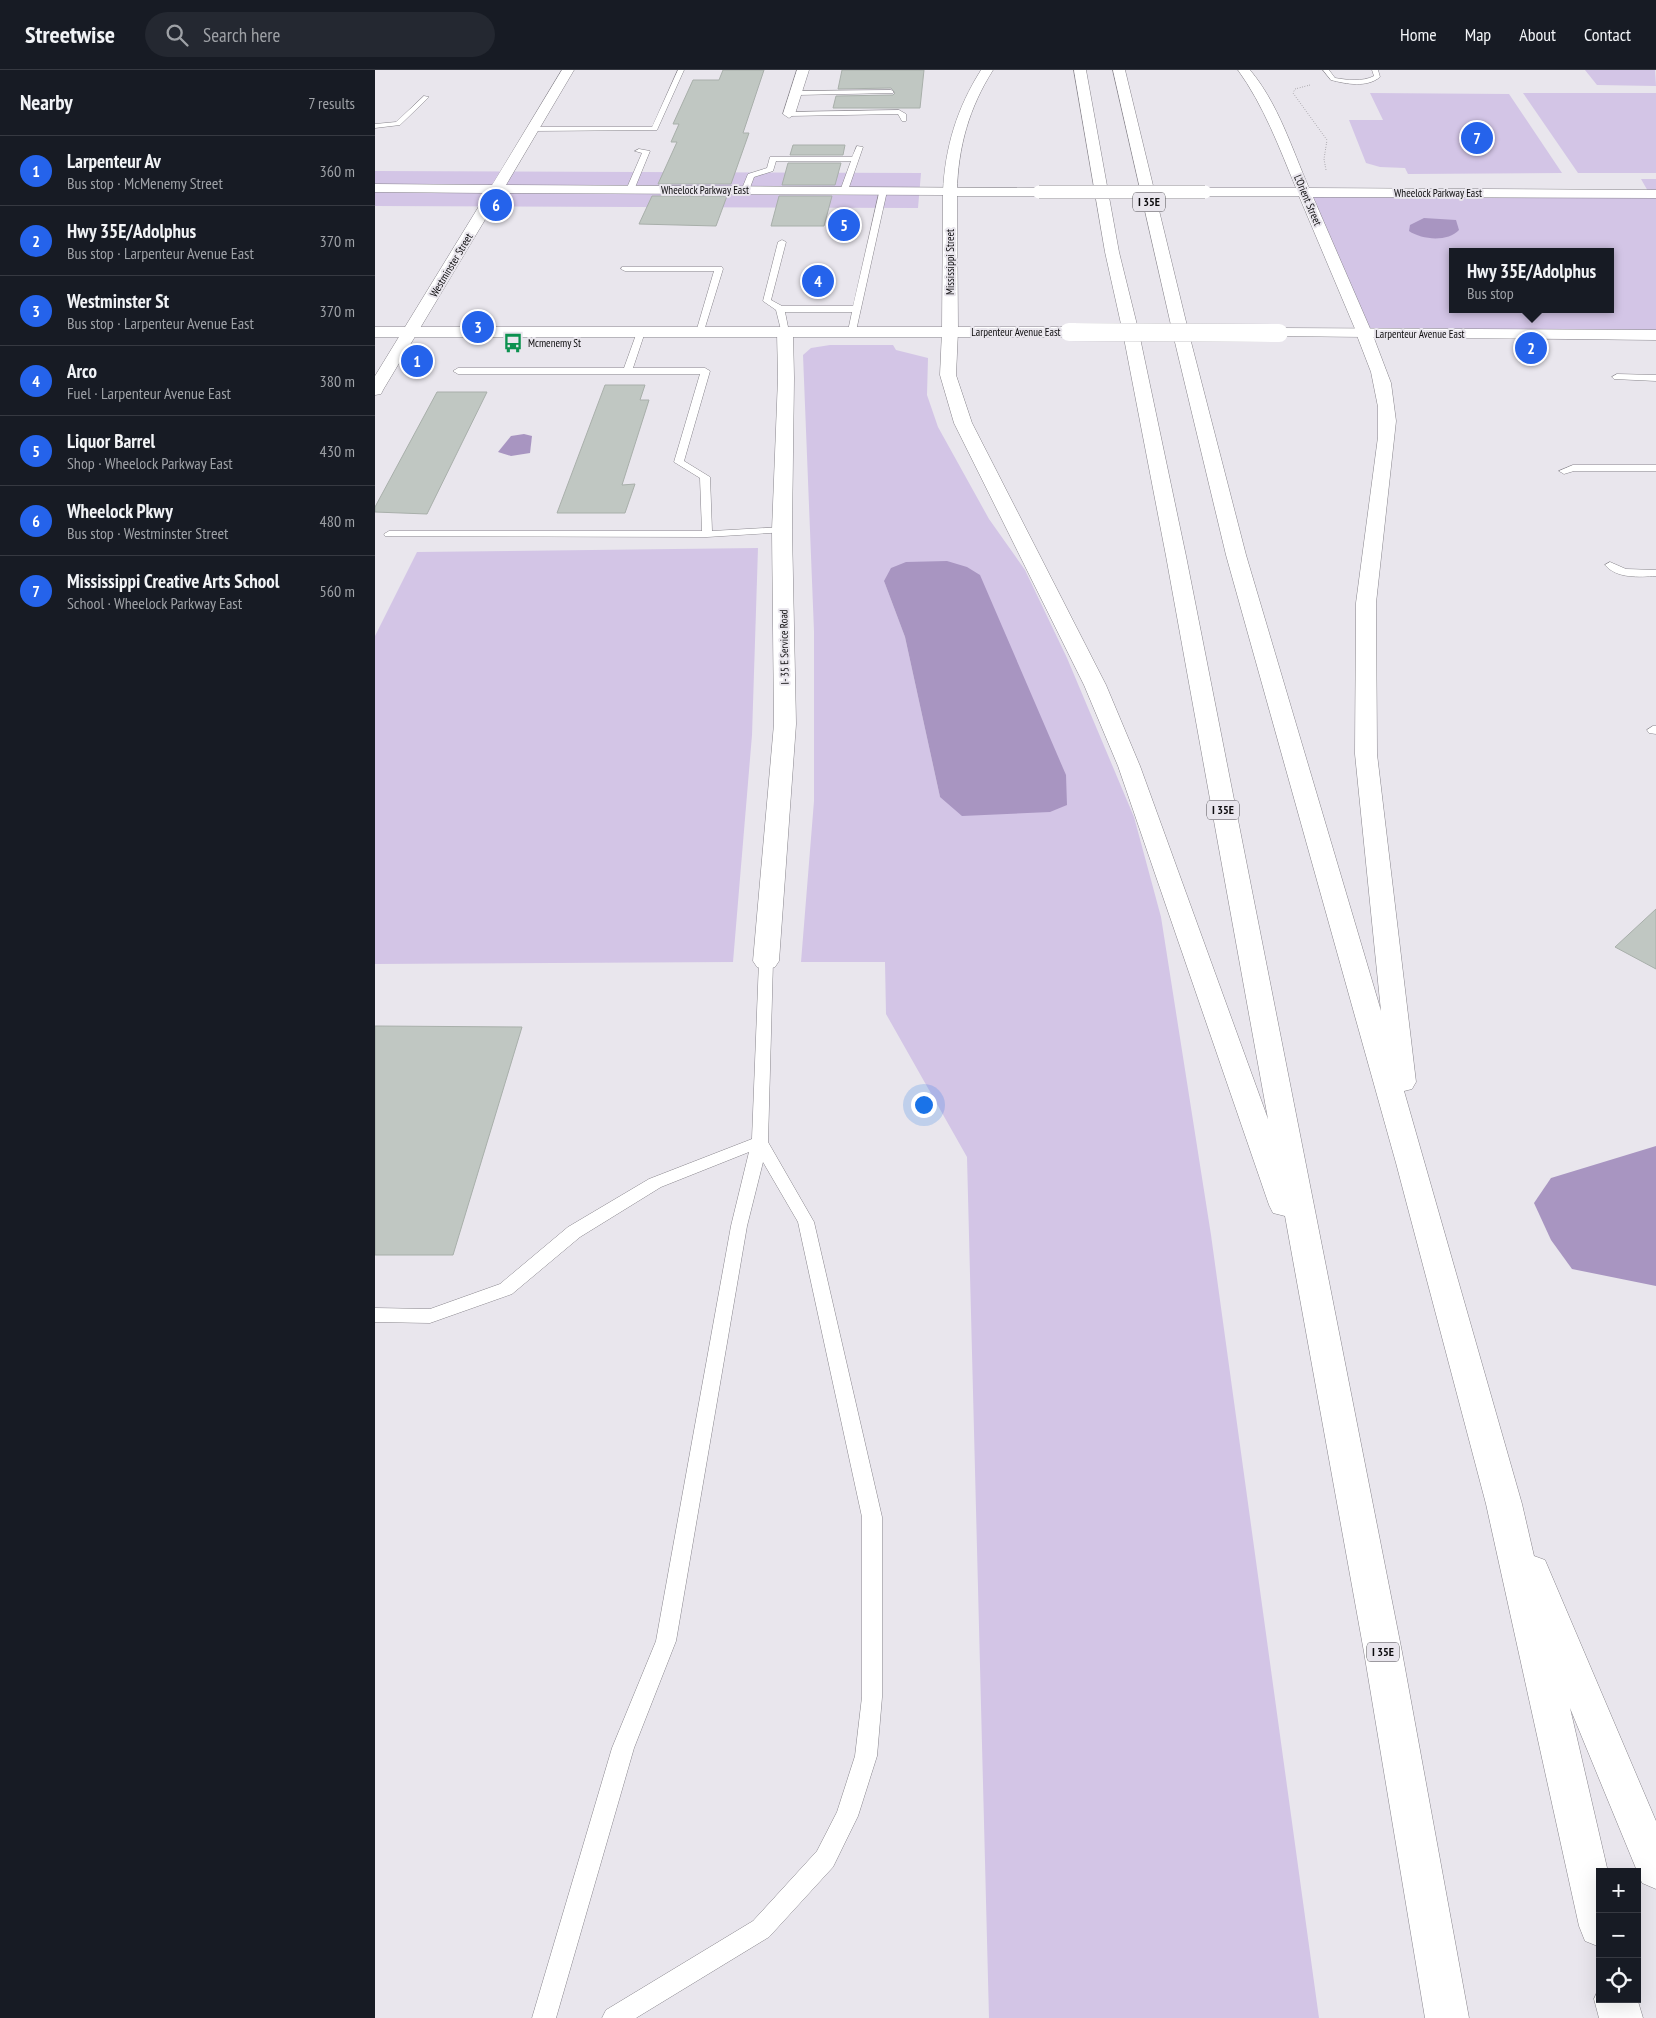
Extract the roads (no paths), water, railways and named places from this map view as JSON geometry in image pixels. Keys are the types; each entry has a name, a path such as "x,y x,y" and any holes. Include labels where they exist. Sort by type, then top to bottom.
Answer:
{"main road":[{"name":"Westminster Street","path":"375,390 568,70"},
{"path":"789,114 803,70"},
{"name":"Mississippi Street","path":"987,70 977,85 956,134 950,192 950,331 948,375 963,423 1095,685 1129,766 1313,1287"},
{"name":"I 35E","path":"1080,70 1112,252 1131,333 1179,575 1383,1652 1447,2018"},
{"name":"I 35E","path":"1119,70 1235,555 1411,1163 1504,1504 1597,1913"},
{"name":"L'Orient Street","path":"1244,70 1254,82 1269,109 1305,192 1384,384 1389,411 1366,604 1366,754 1390,986 1411,1163"},
{"name":"Wheelock Parkway East","path":"375,188 1656,194"},
{"name":"Larpenteur Avenue East","path":"375,332 950,331 1656,335"},
{"name":"I- 35 E Service Road","path":"766,961 785,724 782,530 786,378 785,332"},
{"path":"1504,1504 1656,1868"},
{"path":"1618,2003 1621,2018"}],"lane":[{"path":"532,129 655,129 681,70"},
{"path":"1326,70 1331,78 1356,82 1372,80 1377,77 1375,70"},
{"path":"797,93 891,92"},
{"path":"375,126 398,124 426,98"},
{"path":"789,114 899,112 903,114 904,120"},
{"path":"844,191 859,147"},
{"path":"630,190 646,151 639,150"},
{"path":"745,191 751,176 769,169 773,159 855,159"},
{"path":"852,332 883,191"},
{"path":"782,242 767,301 780,309 857,308"},
{"path":"625,270 719,269 700,332"},
{"path":"780,309 785,332"},
{"path":"628,371 641,332"},
{"path":"458,371 705,371 679,462 705,477 707,534"},
{"path":"1617,377 1656,378"},
{"path":"1565,471 1573,468 1656,468"},
{"path":"389,534 707,534 782,530"},
{"path":"1610,565 1615,570 1656,573"},
{"path":"544,2018 623,1748 667,1641 739,1226 760,1142 766,961"},
{"path":"375,1315 431,1316 506,1289 574,1232 655,1183 760,1142"},
{"path":"613,2018 761,1929 825,1859 847,1816 866,1756 872,1697 872,1518 806,1222 760,1142"}],"place":[{"name":"Mississippi Creative Arts School","path":"1477,138"},
{"name":"Wheelock Pkwy","path":"496,205"},
{"name":"Liquor Barrel","path":"844,225"},
{"name":"Arco","path":"818,281"},
{"name":"Westminster St","path":"478,327"},
{"name":"Mcmenemy St","path":"513,343"},
{"name":"Hwy 35E/Adolphus","path":"1531,348"},
{"name":"Larpenteur Av","path":"417,361"}]}
